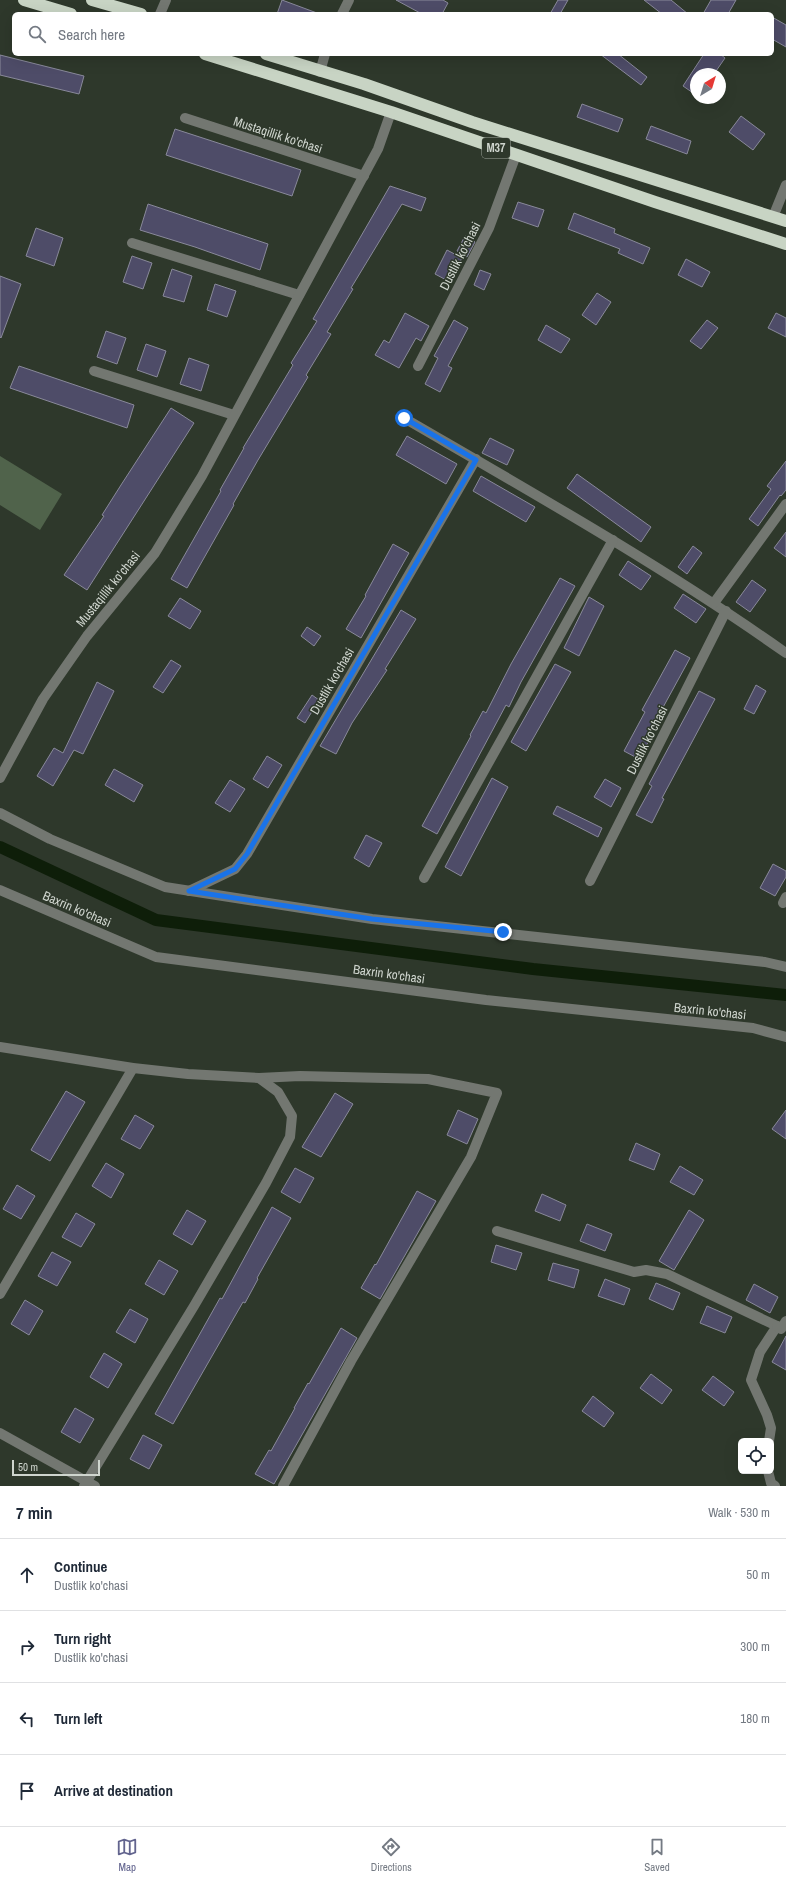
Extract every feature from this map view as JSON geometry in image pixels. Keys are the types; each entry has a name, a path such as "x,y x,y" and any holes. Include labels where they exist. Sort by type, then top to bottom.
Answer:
{"highway":[{"path":"24,0 64,12"},
{"path":"92,0 134,12"},
{"name":"M37","path":"211,56 391,112 786,244"},
{"name":"M37","path":"272,56 320,72 364,84 472,122 786,221"}],"street":[{"path":"161,12 166,0"},
{"path":"343,12 349,0"},
{"path":"320,72 325,56"},
{"name":"Mustaqillik ko'chasi","path":"0,778 43,699 87,636 155,553 202,476 364,176 378,149 391,112"},
{"name":"Mustaqillik ko'chasi","path":"185,118 364,176"},
{"name":"Dustlik ko'chasi","path":"418,366 489,228 516,155"},
{"path":"773,217 786,185"},
{"path":"132,243 299,295"},
{"path":"94,371 234,415"},
{"path":"404,418 613,540 714,603 786,653"},
{"name":"Dustlik ko'chasi","path":"189,891 235,869 247,854 476,460"},
{"path":"714,603 786,504"},
{"path":"424,878 613,540"},
{"name":"Dustlik ko'chasi","path":"590,881 726,611"},
{"path":"0,813 50,840 165,886 189,891 372,919 765,962 786,967"},
{"name":"Baxrin ko'chasi","path":"0,890 156,957 486,1000 753,1028 786,1037"},
{"path":"0,1047 133,1068 188,1074 259,1078 315,1076 428,1079 498,1093 471,1157 351,1361 282,1486"},
{"path":"0,1294 133,1068"},
{"path":"0,1433 89,1485 266,1183 290,1137 292,1116 278,1092 259,1078"},
{"path":"498,1231 634,1272 646,1270 667,1274 782,1324 760,1352 751,1380 767,1415 771,1428 769,1438"},
{"path":"769,1474 771,1483 775,1486"}],"green space":[{"path":"0,456 62,494 40,530 0,505"}],"building":[{"path":"282,0 314,12 278,12"},
{"path":"396,0 443,0 448,3 443,12 418,12"},
{"path":"558,0 568,0 561,12 551,12"},
{"path":"644,0 671,0 686,12 659,12"},
{"path":"711,0 736,0 729,12 704,12"},
{"path":"774,18 786,25 786,47 774,40"},
{"path":"0,55 84,76 79,94 0,75"},
{"path":"603,56 621,56 647,77 641,85"},
{"path":"703,56 722,56 725,58 718,68 695,68"},
{"path":"690,75 690,91 683,86"},
{"path":"582,104 623,119 618,132 577,117"},
{"path":"741,116 765,134 753,150 729,132"},
{"path":"651,126 691,141 687,154 646,139"},
{"path":"175,129 301,170 292,196 166,155"},
{"path":"390,186 426,198 421,211 402,204 351,288 353,289 327,332 331,334 306,375 308,377 258,460 187,588 171,579 221,491 220,490 243,448 293,365 291,363 317,321 313,319"},
{"path":"518,202 544,210 538,227 512,218"},
{"path":"148,204 268,244 260,270 195,247 140,230"},
{"path":"574,213 615,229 614,233 650,248 643,264 618,253 620,249 568,229"},
{"path":"36,228 63,238 54,266 26,256"},
{"path":"465,236 475,242 467,257 457,251"},
{"path":"447,250 462,258 450,282 435,274"},
{"path":"132,256 152,263 143,289 123,282"},
{"path":"686,259 710,272 702,287 678,275"},
{"path":"172,269 192,276 184,302 163,296"},
{"path":"480,270 491,274 484,290 474,285"},
{"path":"0,276 21,284 1,338 0,337"},
{"path":"215,284 236,291 227,317 207,310"},
{"path":"597,293 611,302 596,325 582,315"},
{"path":"405,313 429,326 421,341 416,338 399,368 375,355 384,340 389,343"},
{"path":"776,313 786,318 786,337 768,328"},
{"path":"454,320 468,328 448,366 452,368 440,392 425,384 438,358 434,356"},
{"path":"707,320 718,328 701,349 690,341"},
{"path":"546,325 570,339 561,353 538,340"},
{"path":"106,331 126,338 117,364 97,357"},
{"path":"146,344 166,351 157,377 137,370"},
{"path":"189,358 209,365 201,391 180,384"},
{"path":"19,366 134,405 127,428 10,388"},
{"path":"171,408 194,423 87,590 64,575 104,516 102,515"},
{"path":"407,436 457,464 446,484 396,455"},
{"path":"490,438 514,450 507,465 482,453"},
{"path":"786,461 786,490 781,496 780,495 758,526 749,519 771,489 767,486"},
{"path":"577,474 651,527 641,542 567,488"},
{"path":"481,476 535,507 526,522 473,491"},
{"path":"786,532 786,557 774,548"},
{"path":"393,544 409,553 361,638 346,629 366,596 365,595"},
{"path":"693,546 702,553 687,574 678,567"},
{"path":"628,561 651,576 641,590 619,575"},
{"path":"560,578 575,586 521,682 509,707 506,705 437,834 422,826 483,711 486,713 511,664"},
{"path":"752,580 766,590 750,612 736,602"},
{"path":"683,594 706,609 696,623 674,608"},
{"path":"589,597 604,606 579,656 564,648"},
{"path":"180,598 201,611 190,629 168,616"},
{"path":"401,610 416,619 385,669 387,670 352,723 336,754 320,746"},
{"path":"307,627 321,636 314,646 301,636"},
{"path":"675,650 690,658 649,733 652,735 639,759 624,751 645,712 642,710"},
{"path":"171,660 181,666 163,693 153,687"},
{"path":"555,664 571,672 526,751 511,742"},
{"path":"97,682 114,691 83,754 74,750 53,786 37,776 54,748 63,753"},
{"path":"756,685 766,691 754,714 744,709"},
{"path":"699,691 715,699 662,798 664,799 652,823 636,815 652,786 649,784"},
{"path":"312,695 319,700 305,723 297,718"},
{"path":"267,756 282,765 268,788 253,779"},
{"path":"114,769 143,785 134,802 105,785"},
{"path":"492,778 508,787 461,876 445,867"},
{"path":"605,779 621,788 611,807 594,797"},
{"path":"230,780 245,789 230,812 215,803"},
{"path":"557,806 602,828 598,837 553,814"},
{"path":"366,835 382,843 369,867 354,858"},
{"path":"773,864 786,871 786,877 775,896 760,888"},
{"path":"66,1091 85,1102 50,1161 31,1150"},
{"path":"335,1093 353,1104 321,1157 302,1147"},
{"path":"458,1110 478,1119 467,1144 447,1135"},
{"path":"786,1110 786,1139 772,1129"},
{"path":"135,1115 154,1126 140,1149 121,1139"},
{"path":"636,1143 660,1154 654,1170 629,1160"},
{"path":"106,1163 124,1174 111,1198 92,1186"},
{"path":"680,1166 703,1180 694,1195 670,1182"},
{"path":"295,1168 314,1178 300,1203 281,1192"},
{"path":"17,1185 35,1196 21,1219 3,1209"},
{"path":"417,1191 436,1201 380,1299 361,1288 375,1264 376,1265"},
{"path":"542,1194 566,1205 560,1221 535,1211"},
{"path":"272,1207 291,1218 257,1278 258,1279 245,1303 243,1302 173,1424 155,1414 220,1298 222,1299"},
{"path":"187,1210 206,1221 192,1245 173,1234"},
{"path":"689,1210 704,1220 674,1270 659,1261"},
{"path":"76,1213 95,1224 81,1247 62,1237"},
{"path":"587,1224 612,1234 605,1251 580,1241"},
{"path":"496,1245 522,1253 516,1270 491,1262"},
{"path":"52,1252 71,1262 57,1286 38,1276"},
{"path":"159,1260 178,1271 164,1295 145,1284"},
{"path":"553,1263 579,1270 574,1288 548,1280"},
{"path":"605,1279 630,1289 624,1305 598,1296"},
{"path":"656,1283 680,1293 673,1310 649,1299"},
{"path":"754,1284 778,1297 770,1313 746,1300"},
{"path":"25,1300 43,1311 29,1335 11,1324"},
{"path":"707,1306 732,1317 725,1333 700,1323"},
{"path":"130,1309 148,1319 135,1343 116,1332"},
{"path":"341,1328 357,1338 274,1484 255,1474 269,1450 271,1451 308,1383 309,1384"},
{"path":"786,1336 786,1370 772,1362"},
{"path":"104,1353 122,1364 108,1388 90,1377"},
{"path":"651,1374 672,1390 662,1404 640,1388"},
{"path":"713,1376 734,1392 724,1406 702,1390"},
{"path":"593,1396 614,1413 604,1427 582,1411"},
{"path":"75,1408 94,1419 80,1443 61,1432"},
{"path":"143,1435 162,1445 149,1469 130,1459"}],"waterway":[{"path":"0,847 156,920 533,969 786,995"}],"route":[{"path":"404,418 476,460 247,854 235,869 189,891 372,919 503,932"}]}
